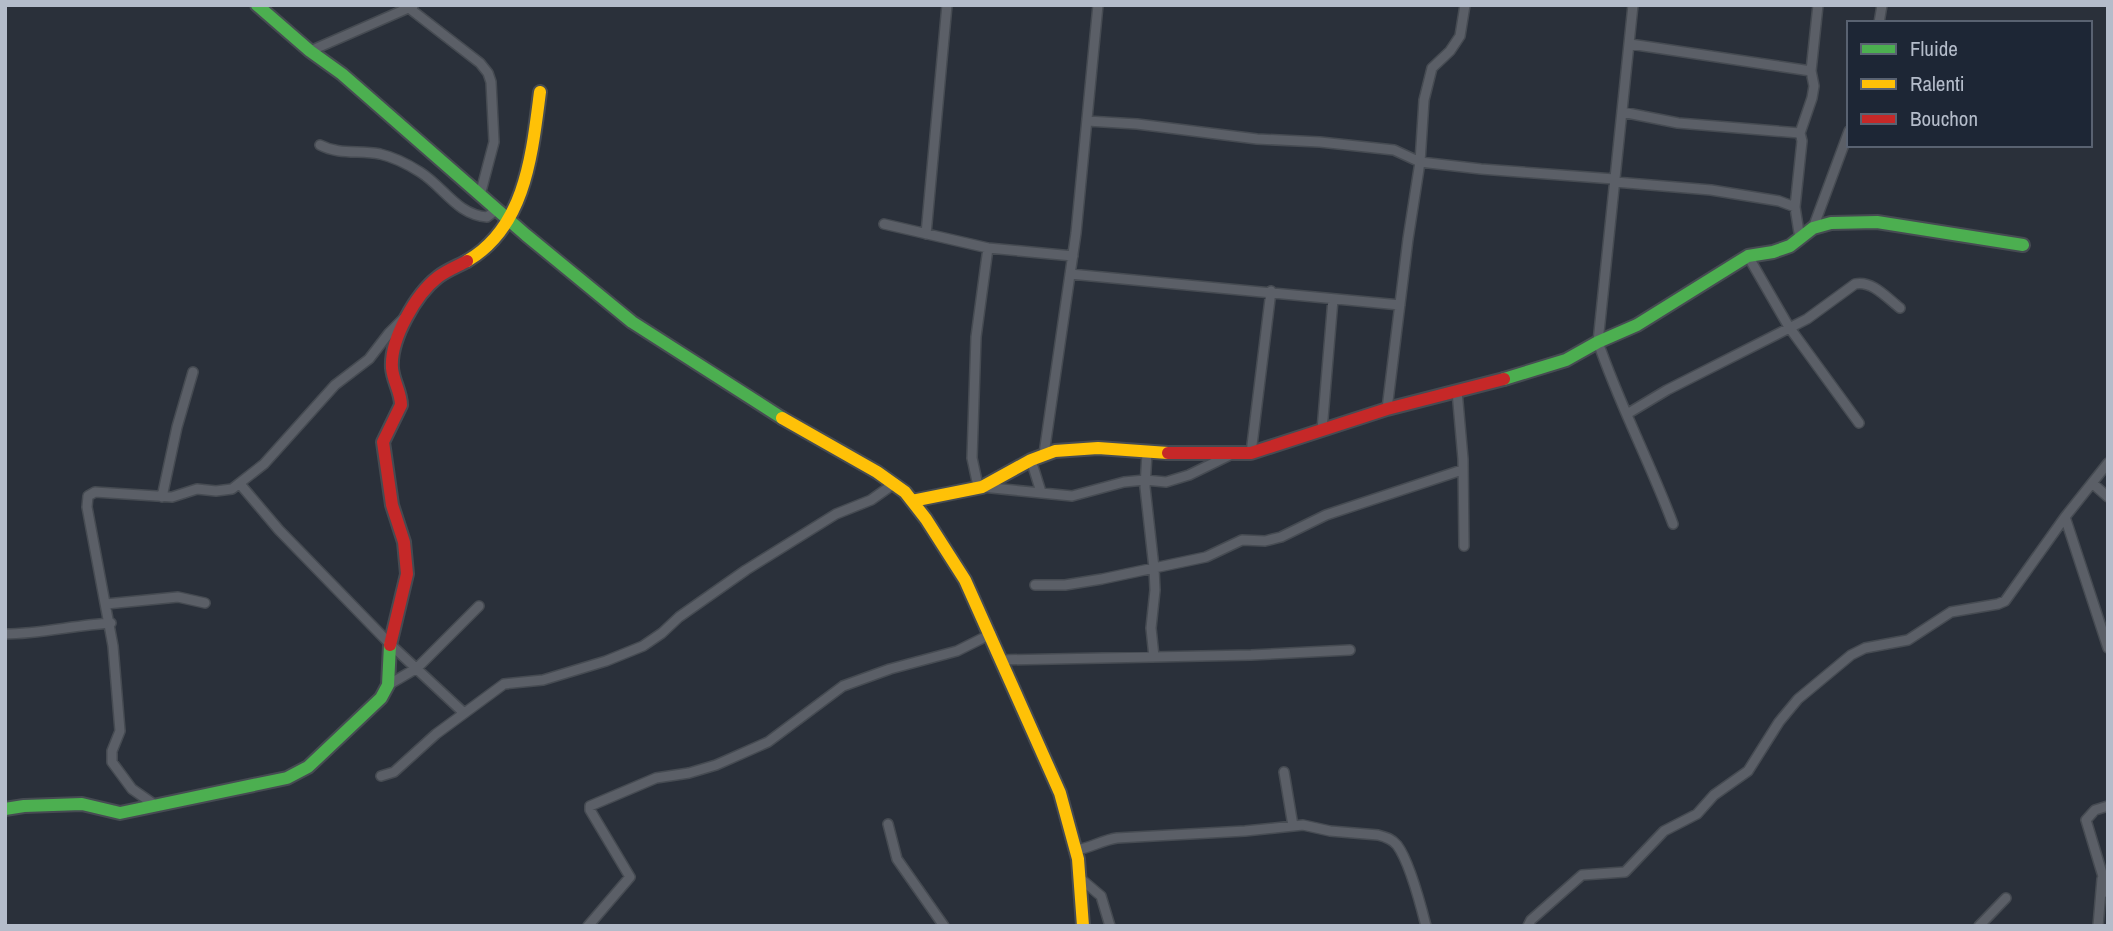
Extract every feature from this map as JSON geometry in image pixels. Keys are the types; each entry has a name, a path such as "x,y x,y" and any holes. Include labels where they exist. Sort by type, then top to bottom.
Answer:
{"street":[{"path":"257,5 310,51 342,74 619,312 654,338 761,405 895,483 912,501 965,580 1060,793 1076,850 1081,879 1083,926"},
{"path":"926,234 947,5"},
{"path":"1044,454 1073,256 1098,5"},
{"path":"1387,409 1420,162 1424,100 1432,68 1450,51 1460,36 1465,5"},
{"path":"1633,5 1598,342 1610,378 1673,524"},
{"path":"1800,239 1795,207 1802,141 1800,133 1814,86 1811,71 1818,5"},
{"path":"310,51 412,7 480,63 488,72 491,82 494,142 480,195"},
{"path":"1630,44 1811,71"},
{"path":"155,805 132,789 112,762 112,751 120,731 111,623 87,507 88,496 95,492 172,497 197,489 232,489 264,464 335,384 369,359 440,275 481,252 500,236 518,205 534,141 540,92"},
{"path":"1622,112 1678,123 1800,133"},
{"path":"1087,121 1394,150 1420,162 1711,190 1779,201 1795,207"},
{"path":"912,501 980,486 1044,454 1074,449 1230,455 1251,453 1387,409 1566,360 1637,325 1748,256 1773,252 1800,239 1813,228 1847,136"},
{"path":"320,145 330,150 381,154 394,159 419,171 471,214 487,218 496,209"},
{"path":"1813,228 1852,221 1877,222 2023,245"},
{"path":"884,224 988,248 1073,256"},
{"path":"980,486 972,458 976,337 988,248"},
{"path":"1748,256 1789,327 1859,423"},
{"path":"1070,274 1400,304"},
{"path":"1627,414 1667,390 1807,319 1847,289 1863,282 1900,308"},
{"path":"1251,453 1271,291"},
{"path":"1322,430 1332,299"},
{"path":"5,809 82,804 120,813 287,778 320,758 381,698 388,685 390,644 407,574 404,542 392,505 383,442 384,434 401,405 391,365 407,315"},
{"path":"162,497 177,427 193,372"},
{"path":"1457,391 1464,545"},
{"path":"1147,453 1147,516 1155,590 1151,628 1154,657"},
{"path":"980,486 1072,496 1102,487 1145,480 1166,482 1189,475 1230,455"},
{"path":"1031,460 1041,492"},
{"path":"1528,926 1531,920 1582,875 1618,875 1625,872 1664,831 1696,814 1714,795 1748,771 1779,722 1798,699 1851,655 1865,648 1908,640 1951,612 2005,601 2065,517 2108,463"},
{"path":"1035,585 1065,585 1154,568 1206,557 1242,540 1265,541 1281,537 1326,515 1462,470"},
{"path":"381,776 394,772 418,749 504,684 543,680 606,661 643,646 746,570 836,514 871,500 895,483"},
{"path":"2092,483 2108,497"},
{"path":"240,484 279,530 390,644 464,713"},
{"path":"2065,517 2108,648"},
{"path":"106,604 178,597 205,603"},
{"path":"388,685 417,668 479,606"},
{"path":"5,634 26,635 111,623"},
{"path":"588,926 630,877 590,806 656,778 689,773 716,765 768,742 843,686 890,669 957,651 991,634"},
{"path":"999,660 1350,650"},
{"path":"1284,772 1293,826"},
{"path":"2108,806 2095,810 2086,820 2108,892"},
{"path":"888,824 897,859 944,926"},
{"path":"1076,850 1087,849 1103,840 1116,838 1293,826 1388,838 1396,844 1404,857 1426,926"},
{"path":"2098,926 2103,877"},
{"path":"1081,879 1101,896 1110,926"},
{"path":"1979,926 2006,898"}],"traffic: fast":[{"path":"257,5 310,51 342,74 526,235 632,322 782,418"},
{"path":"1504,379 1566,360 1637,325 1748,256 1790,246 1813,228 1831,223 1877,222 2023,245"},
{"path":"5,809 82,804 120,813 287,778 308,767 381,698 388,685 390,645"}],"traffic: slow":[{"path":"467,261 487,246 514,209 529,163 540,92"},
{"path":"782,418 877,472 905,492 926,519 965,580 1060,793 1078,859 1083,926"},
{"path":"912,501 982,487 1031,460 1055,451 1098,448 1168,453"}],"traffic: jam":[{"path":"390,645 407,574 404,542 392,505 383,442 401,405 392,368 392,356 406,318 421,294 438,277 467,261"},
{"path":"1168,453 1251,453 1387,409 1504,379"}]}
